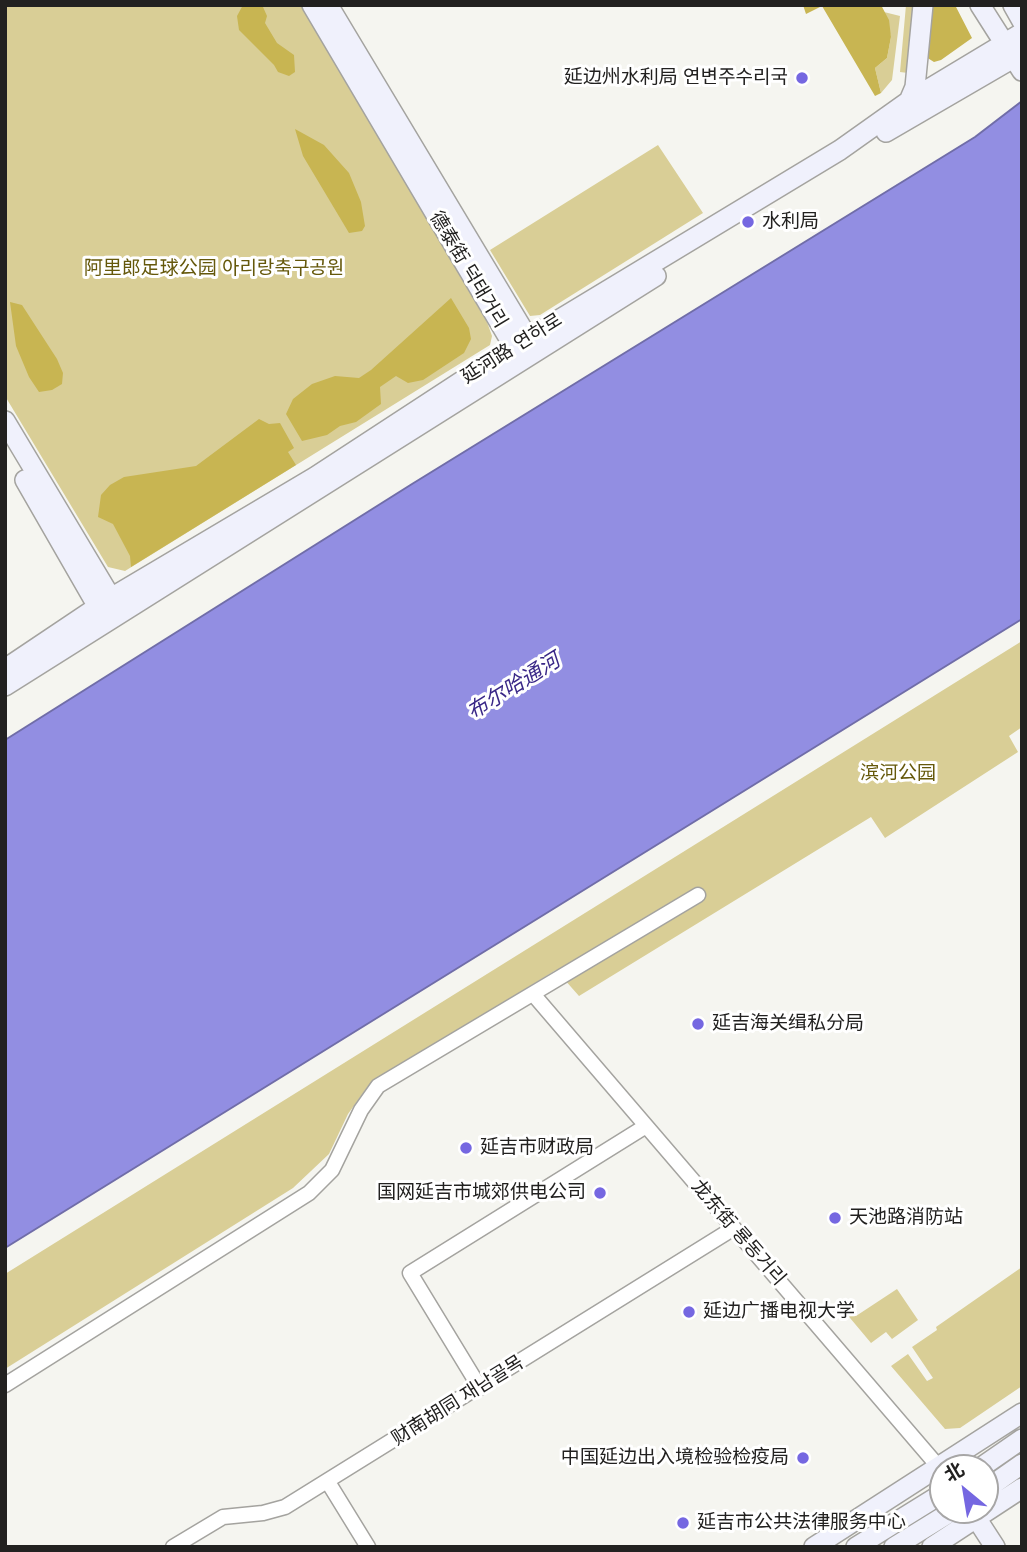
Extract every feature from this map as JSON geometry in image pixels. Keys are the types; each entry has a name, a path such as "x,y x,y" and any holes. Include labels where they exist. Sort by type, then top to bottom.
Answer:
{"main road":[{"name":"德泰街 덕태거리","path":"312,5 523,349"},
{"name":"德泰街 덕태거리","path":"328,5 449,204 523,349"},
{"path":"909,101 915,87 923,5"},
{"path":"980,5 1015,56"},
{"path":"1013,5 1022,21"},
{"name":"延河路 연하로","path":"5,686 114,619 523,349 1015,56 1022,33"},
{"name":"延河路 연하로","path":"5,669 104,603 523,349 840,150 909,101 1015,56"},
{"path":"5,421 104,603"},
{"path":"5,447 114,619"},
{"path":"963,1454 1022,1413"},
{"path":"999,1454 1022,1438"},
{"path":"999,1480 1022,1464"},
{"path":"814,1547 929,1476"},
{"path":"999,1501 1022,1488"},
{"path":"856,1547 929,1502"},
{"path":"894,1547 931,1524"},
{"path":"932,1547 962,1524"},
{"path":"980,1524 995,1547"}],"street":[{"path":"5,1385 309,1193 332,1170 365,1102 378,1086 698,895"},
{"name":"龙东街 룡동거리","path":"533,994 929,1455"},
{"path":"480,1388 410,1273 646,1126"},
{"name":"财南胡同 재남골목","path":"173,1547 223,1517 263,1514 285,1507 734,1228"},
{"path":"328,1482 368,1547"}],"green space":[{"name":"阿里郎足球公园 아리랑축구공원","path":"5,5 301,5 487,322 492,336 490,345 125,571 108,567 5,396"},
{"path":"906,5 915,5 908,73 900,72"},
{"path":"884,12 900,16 892,80 881,93 875,68 887,58 891,37"},
{"path":"658,145 703,213 540,315 530,316 490,250"},
{"name":"滨河公园","path":"1022,641 1022,727 1009,736 1018,752 885,838 871,817 579,996 556,970 368,1086 348,1114 329,1154 293,1188 5,1369 5,1274"},
{"path":"1022,1267 1022,1386 960,1428 945,1429 891,1366 908,1354 927,1381 933,1378 912,1347"},
{"path":"897,1289 918,1320 892,1339 886,1332 871,1343 845,1312 850,1309 856,1316"}],"shaded area":[{"path":"243,5 263,7 267,16 265,23 277,43 294,55 295,72 289,76 278,72 239,30 237,16"},
{"path":"803,5 881,5 889,20 891,37 887,58 875,68 881,93 875,96 822,6 806,14"},
{"path":"932,5 955,5 972,38 934,62 926,57"},
{"path":"295,129 324,145 349,173 361,202 365,226 362,231 349,233 303,156"},
{"path":"451,298 469,328 471,339 464,353 423,380 408,383 396,376 380,387 381,404 356,422 340,426 327,435 302,441 286,414 293,399 312,384 335,376 359,378"},
{"path":"10,302 22,305 57,359 63,373 62,384 52,390 39,392 29,377 16,346"},
{"path":"259,419 269,424 280,423 294,448 288,452 296,465 131,567 130,556 113,524 98,517 101,495 110,485 124,477 196,466"}],"water":[{"name":"布尔哈通河","path":"1022,101 1022,619 5,1248 5,740 412,484 975,137"}],"place":[{"name":"延边州水利局 연변주수리국","path":"802,78"},
{"name":"水利局","path":"748,222"},
{"name":"延吉海关缉私分局","path":"698,1024"},
{"name":"延吉市财政局","path":"466,1148"},
{"name":"国网延吉市城郊供电公司","path":"600,1193"},
{"name":"天池路消防站","path":"835,1218"},
{"name":"延边广播电视大学","path":"689,1312"},
{"name":"中国延边出入境检验检疫局","path":"803,1458"},
{"name":"延吉市公共法律服务中心","path":"683,1523"}]}
